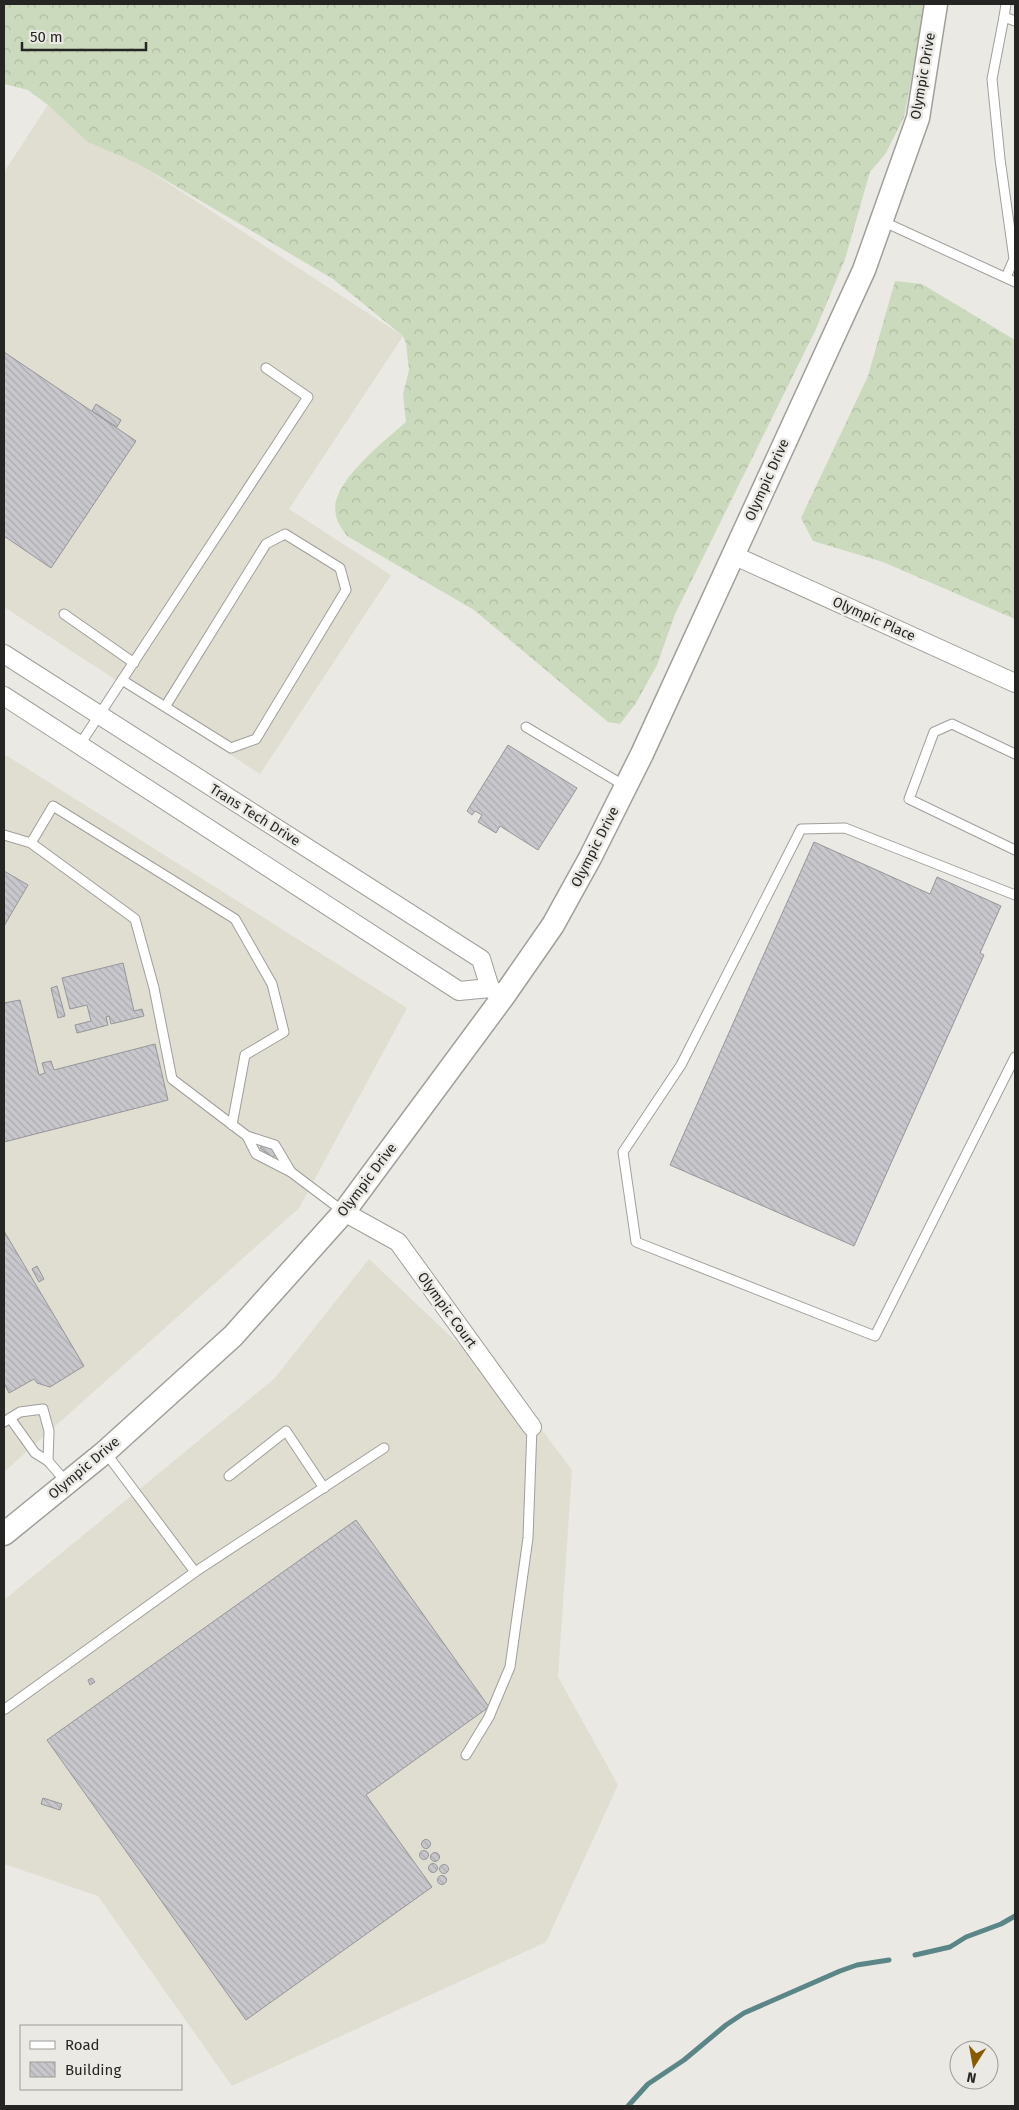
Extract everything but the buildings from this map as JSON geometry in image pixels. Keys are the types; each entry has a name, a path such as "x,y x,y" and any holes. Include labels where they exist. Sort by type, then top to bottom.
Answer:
{"street":[{"name":"Olympic Drive","path":"4,1534 105,1452 233,1336 344,1212 496,993 553,925 590,858 625,786 864,270 918,118 936,4"},
{"name":"Olympic Place","path":"733,555 1015,683"},
{"name":"Trans Tech Drive","path":"4,654 481,959 496,993"},
{"path":"4,696 459,991 496,993"},
{"name":"Olympic Court","path":"344,1212 398,1242 532,1427"}],"lane":[{"path":"1006,4 992,79 1000,159 1014,259 1006,278"},
{"path":"1004,17 1015,21"},
{"path":"882,220 1015,282"},
{"path":"79,746 308,397 266,368"},
{"path":"122,680 165,707 231,748 256,738 346,590 340,568 285,534 266,544 165,707"},
{"path":"64,614 134,662"},
{"path":"1015,754 952,724 934,732 909,799 1015,850"},
{"path":"526,727 625,786"},
{"path":"31,843 54,806 236,919 272,984 284,1032 245,1055 232,1125"},
{"path":"1015,895 845,828 801,829 681,1065 623,1152 636,1242 875,1336 1015,1057"},
{"path":"4,835 31,843 135,919 154,988 172,1079 247,1136 274,1145 291,1172"},
{"path":"247,1136 256,1154 291,1172 344,1212"},
{"path":"48,1460 49,1431 43,1409 20,1412 7,1420 35,1453 48,1460 67,1483"},
{"path":"466,1755 489,1717 510,1667 528,1538 532,1427"},
{"path":"229,1476 286,1431 324,1488"},
{"path":"4,1708 195,1572 384,1448"},
{"path":"105,1452 195,1572"}],"shaded area":[{"path":"48,105 403,336 289,509 391,575 260,774 4,607 4,172"},
{"path":"4,754 407,1008 299,1208 4,1472"},
{"path":"369,1259 523,1405 572,1470 558,1677 618,1785 546,1942 232,2086 98,1896 4,1864 4,1600 274,1379"}],"green space":[{"path":"4,4 926,4 904,117 886,153 870,172 845,259 816,329 675,614 657,665 636,703 620,724 608,722 474,610 347,536 339,524 336,515 336,503 349,477 360,464 406,422 403,394 409,370 406,343 403,336 333,279 135,162 88,142 48,105 28,90 4,84"},
{"path":"895,281 922,284 1015,340 1015,619 883,562 813,541 801,518 868,376"}],"waterway":[{"path":"915,1955 950,1947 966,1937 1001,1924 1015,1916"},
{"path":"628,2106 648,2084 684,2060 726,2025 744,2013 840,1971 857,1965 889,1960"}]}
